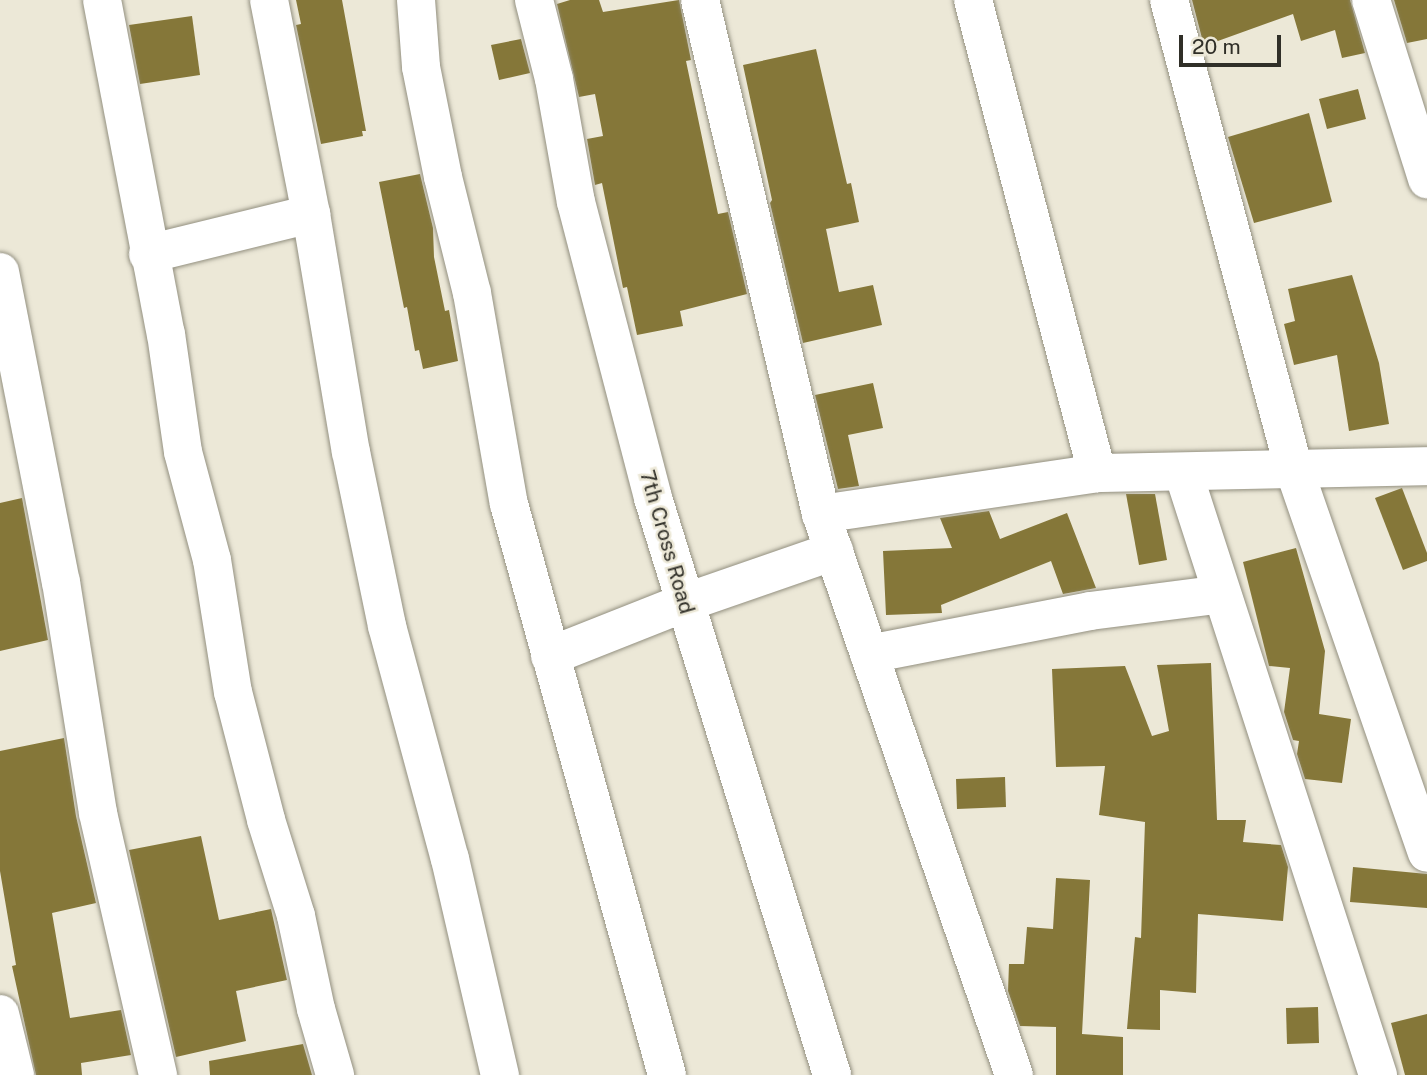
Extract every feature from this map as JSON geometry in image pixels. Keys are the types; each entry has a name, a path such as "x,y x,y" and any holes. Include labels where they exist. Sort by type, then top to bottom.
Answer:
{"street":[{"path":"102,0 127,125 148,254 166,334 183,452 212,560 233,692 266,820 296,916 316,1009 335,1075"},
{"path":"270,0 311,214 351,453 387,626 450,859 500,1075"},
{"path":"416,0 421,67 443,177 472,293 507,491 550,656 667,1075"},
{"name":"7th Cross Road","path":"534,0 554,79 576,202 653,498 832,1075"},
{"path":"700,0 821,514 1014,1075"},
{"path":"973,0 1097,473"},
{"path":"1169,0 1294,469 1427,853"},
{"path":"1371,0 1427,179"},
{"path":"148,254 311,214"},
{"path":"0,272 61,582 98,813 158,1075"},
{"path":"821,514 1097,473 1427,466"},
{"path":"1183,472 1378,1075"},
{"path":"550,656 684,603 834,551"},
{"path":"869,654 1090,611 1222,594"},
{"path":"0,1014 15,1075"}],"building":[{"path":"296,0 342,0 366,131 362,131 363,136 321,144 296,25 301,24"},
{"path":"570,0 599,0 603,12 679,0 691,60 686,61 718,214 728,212 747,294 680,311 683,326 637,335 627,287 623,288 602,183 595,185 587,139 603,136 595,94 579,97 557,4"},
{"path":"1192,0 1350,0 1365,53 1342,58 1335,30 1301,41 1293,14 1204,46"},
{"path":"1394,0 1427,0 1427,39 1407,43"},
{"path":"192,16 200,75 140,84 129,25"},
{"path":"521,39 530,73 499,80 491,45"},
{"path":"816,49 847,184 851,183 859,222 826,229 839,292 873,285 882,325 803,343 770,203 772,200 743,65"},
{"path":"1358,89 1366,119 1327,129 1319,99"},
{"path":"1309,113 1332,202 1254,223 1228,137"},
{"path":"420,174 433,228 434,257 445,311 449,310 458,361 423,369 419,350 415,351 407,307 404,308 379,182"},
{"path":"1352,275 1379,363 1389,424 1349,431 1337,355 1294,365 1284,324 1295,321 1288,289"},
{"path":"873,383 883,428 848,435 859,486 838,489 815,395"},
{"path":"1402,488 1427,553 1427,561 1403,570 1375,498"},
{"path":"1126,494 1155,494 1167,560 1139,565"},
{"path":"22,498 48,640 0,651 0,503"},
{"path":"989,511 1000,539 1067,513 1096,588 1063,594 1051,561 941,605 942,613 886,615 883,551 952,548 940,518"},
{"path":"1296,548 1325,651 1319,714 1351,719 1342,783 1305,779 1297,754 1299,741 1293,740 1284,712 1290,668 1269,666 1243,562"},
{"path":"1211,663 1217,820 1246,820 1243,842 1281,845 1288,867 1283,921 1198,914 1196,993 1160,990 1160,1030 1127,1029 1135,937 1141,938 1145,822 1099,815 1105,766 1056,767 1052,669 1125,666 1152,736 1169,731 1157,665"},
{"path":"64,738 76,816 96,903 52,913 70,1018 121,1010 131,1055 81,1063 82,1075 36,1075 12,966 16,965 0,871 0,751"},
{"path":"1005,777 1006,807 957,809 956,779"},
{"path":"201,836 219,920 271,909 287,980 236,991 246,1041 176,1057 129,850"},
{"path":"1353,867 1427,874 1427,908 1350,902"},
{"path":"1056,878 1090,880 1082,1034 1123,1037 1123,1075 1056,1075 1056,1027 1020,1026 1008,991 1009,964 1024,964 1027,927 1053,929"},
{"path":"1318,1007 1319,1043 1287,1044 1286,1008"},
{"path":"1427,1014 1427,1075 1405,1075 1391,1023"},
{"path":"303,1044 312,1075 210,1075 209,1061"}]}
